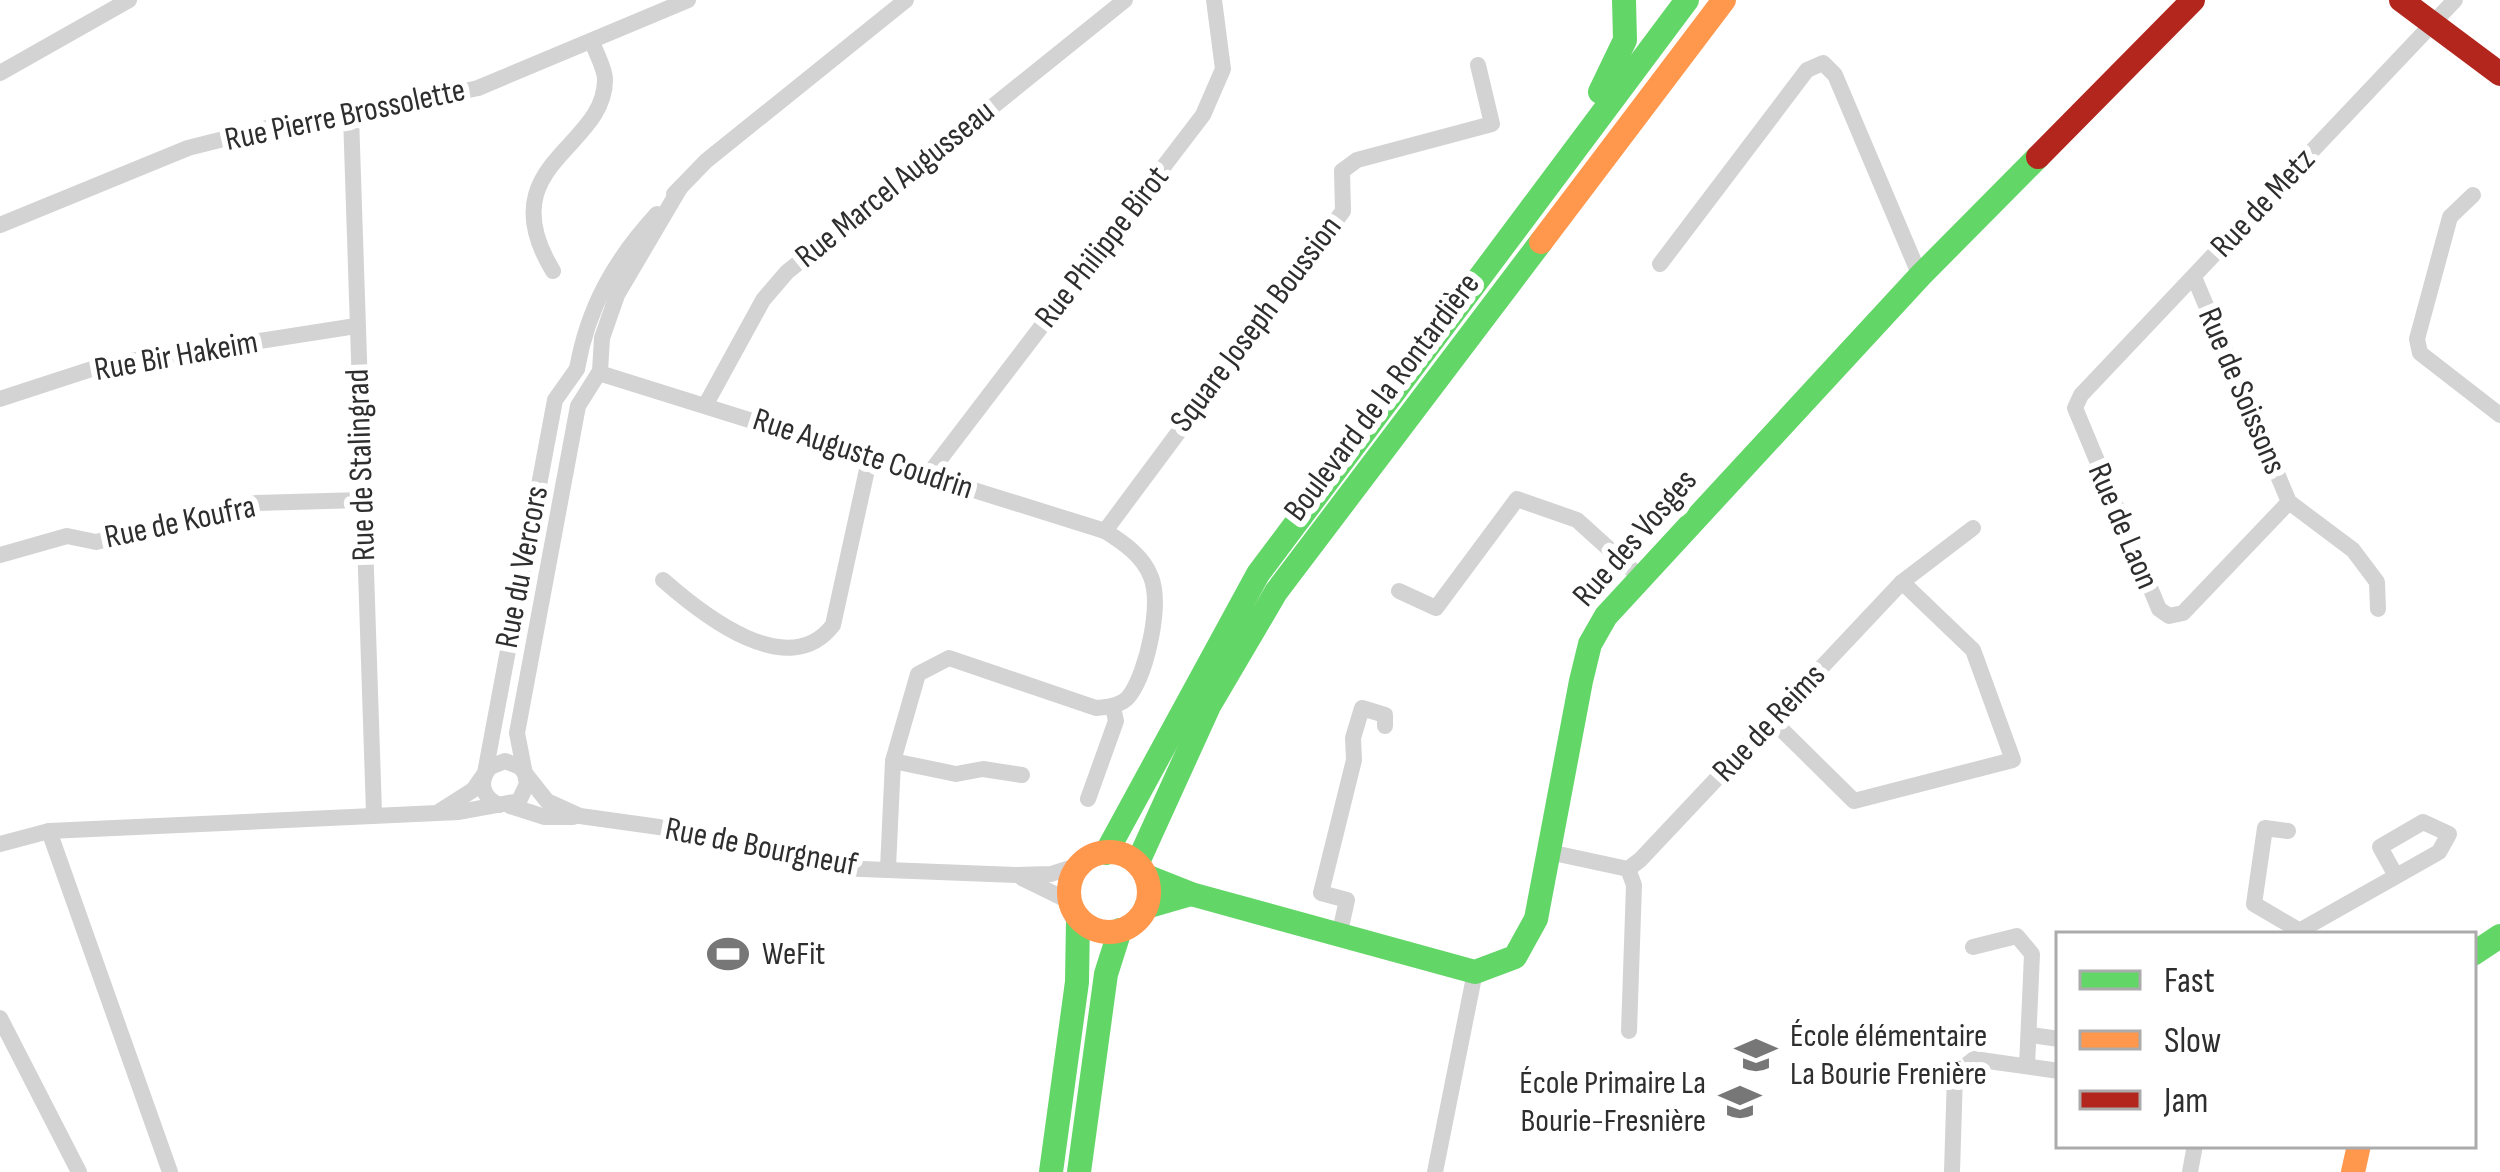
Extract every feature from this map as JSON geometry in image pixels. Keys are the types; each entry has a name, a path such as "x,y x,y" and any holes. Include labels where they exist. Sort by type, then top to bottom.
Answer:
{"main road":[{"path":"1518,223 1547,166 1612,76 1625,40 1624,0"},
{"name":"Boulevard de la Rontardière","path":"1106,853 1258,574 1687,0"},
{"name":"Boulevard de la Rontardière","path":"1143,869 1209,706 1276,592 1724,0"},
{"path":"1687,49 1737,0"},
{"name":"Rue des Vosges","path":"1475,972 1499,967 1528,941 1590,644 1639,576 1920,276 2193,0"},
{"path":"2402,0 2500,74"},
{"path":"1051,1172 1055,1103 1081,954 1074,911 1079,865 1106,853 1191,893 1475,972"},
{"path":"1074,911 1102,932 1120,930 1141,917 1146,907 1143,869"},
{"path":"1146,907 1191,893"},
{"path":"1079,1172 1083,1110 1106,974 1120,930"}],"street":[{"path":"0,73 129,0"},
{"name":"Rue Pierre Brossolette","path":"0,225 188,148 283,124 351,116 478,88 593,44 688,0"},
{"name":"Rue du Vercors","path":"484,773 555,400 578,364 585,321 609,276 680,188 905,0"},
{"name":"Rue Marcel Augusseau","path":"706,404 763,300 787,272 1125,0"},
{"name":"Rue Philippe Birot","path":"928,475 1203,116 1223,69 1214,0"},
{"name":"Rue de Metz","path":"2075,408 2081,395 2455,0"},
{"path":"553,272 536,244 534,198 550,166 594,111 605,80 593,44"},
{"path":"1660,264 1807,70 1823,63 1834,75 1920,276"},
{"name":"Square Joseph Boussion","path":"1106,531 1343,211 1342,171 1358,160 1492,124 1478,65"},
{"name":"Rue de Stalingrad","path":"351,116 374,813"},
{"name":"Rue du Vercors","path":"525,774 517,733 572,428 578,406 599,369 602,338 617,295 680,188"},
{"path":"2473,195 2450,217 2417,339 2420,353 2500,415"},
{"name":"Rue de Soissons","path":"2194,277 2289,502 2353,550 2377,582 2378,609"},
{"name":"Rue Bir Hakeim","path":"0,399 104,365 356,326"},
{"name":"Rue Auguste Coudrin","path":"578,364 583,377 599,369 1106,531"},
{"name":"Rue de Laon","path":"2075,408 2159,609 2169,616 2183,613 2289,502"},
{"path":"663,580 703,614 742,634 802,651 818,645 833,626 870,456"},
{"path":"1400,591 1436,608 1517,499 1576,520 1639,576"},
{"name":"Rue de Koufra","path":"0,555 67,536 96,542 256,503 362,500"},
{"name":"Rue de Reims","path":"1628,869 1903,582 1945,544 1973,528"},
{"path":"888,868 893,761 918,674 949,658 1096,708 1113,707 1129,696 1156,620 1156,600 1139,558 1106,531"},
{"path":"1772,720 1854,800 2013,760 1973,650 1903,582"},
{"path":"1088,799 1116,721 1113,707"},
{"path":"1340,936 1348,900 1321,892 1354,760 1353,738 1363,708 1385,715 1385,726"},
{"path":"439,811 473,790 484,773 505,761 525,774 525,794 504,806 484,793 484,773"},
{"path":"893,761 956,774 983,769 1022,775"},
{"name":"Rue de Bourgneuf","path":"525,774 548,801 580,817"},
{"name":"Rue de Bourgneuf","path":"0,844 49,831 504,806 545,817 659,827 836,868 1016,875 1051,874 1079,865"},
{"path":"2288,831 2265,829 2254,904 2301,932"},
{"path":"49,831 170,1172"},
{"path":"1549,852 1628,869 1634,885 1629,1031"},
{"name":"Rue de Bourgneuf","path":"1016,875 1074,911"},
{"path":"2305,932 2396,876"},
{"path":"1972,946 2017,935 2032,953 2027,1066"},
{"path":"1435,1172 1475,972"},
{"path":"0,1018 79,1172"},
{"path":"2031,1035 2056,1039"},
{"path":"1952,1172 1955,1074 1974,1059 2056,1071"}],"traffic: fast":[{"path":"1600,92 1625,40 1624,0"},
{"path":"1106,853 1258,574 1687,0"},
{"path":"1148,877 1191,894 1475,972 1515,957 1536,919 1581,681 1590,644 1606,616 1920,276 2038,157"},
{"path":"1138,862 1209,706 1276,592 1541,242"},
{"path":"1146,907 1191,894"},
{"path":"1051,1172 1077,982 1078,919"},
{"path":"1079,1172 1106,974 1120,930"},
{"path":"2476,952 2500,936"}],"traffic: slow":[{"path":"1541,242 1724,0"},
{"path":"1109,852 1137,864 1149,892 1137,920 1109,932 1081,920 1069,892 1081,864 1109,852"},
{"path":"2353,1172 2358,1148"}],"traffic: jam":[{"path":"2038,157 2193,0"},
{"path":"2401,0 2500,74"}],"place":[{"name":"WeFit","path":"728,954"},
{"name":"École élémentaire La Bourie Frenière","path":"1756,1055"},
{"name":"École Primaire La Bourie-Fresnière","path":"1740,1102"}]}
